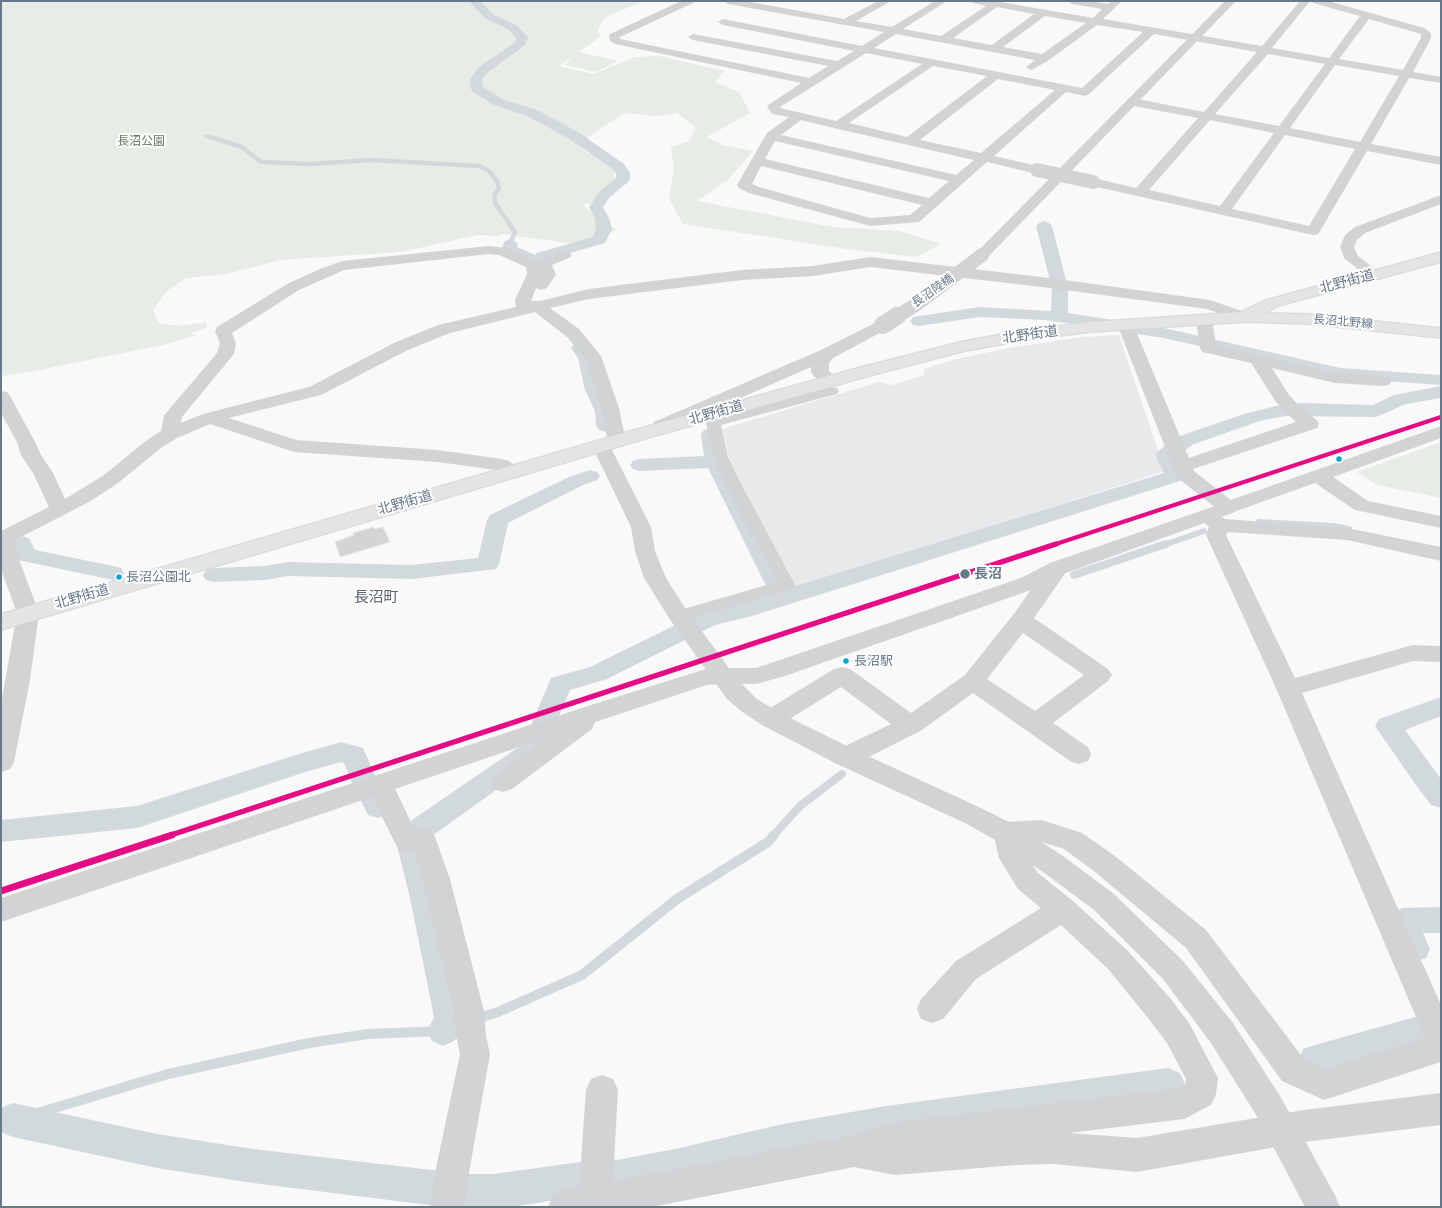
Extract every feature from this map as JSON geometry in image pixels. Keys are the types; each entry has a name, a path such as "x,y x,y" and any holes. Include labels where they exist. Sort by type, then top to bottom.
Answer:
{"main road":[{"name":"北野街道","path":"1,622 641,434 831,386 964,346 1052,331 1125,324 1244,317 1272,303 1441,257"},
{"name":"長沼北野線","path":"1244,317 1309,319 1441,333"}],"street":[{"path":"689,1 614,36 615,41 811,82"},
{"path":"728,1 759,3 803,14 1045,58"},
{"path":"846,22 886,1"},
{"path":"942,1 773,106 776,111 1313,231 1426,38 1426,33 1420,30 1317,1"},
{"path":"978,1 1441,80"},
{"path":"1072,1 1113,4"},
{"name":"長沼陸橋","path":"641,434 728,398 827,354 917,304 982,255 1231,1"},
{"path":"1140,192 1265,50 1305,1"},
{"path":"664,51 759,3"},
{"path":"943,40 995,4"},
{"path":"1017,79 1095,21 1113,4"},
{"path":"803,14 815,8"},
{"path":"994,49 1043,12"},
{"path":"1223,211 1366,15"},
{"path":"723,22 1085,92 1152,30"},
{"path":"686,40 838,65"},
{"path":"838,125 932,62"},
{"path":"910,141 996,75"},
{"path":"799,116 771,136 744,185 754,190 870,222 914,219 1064,88"},
{"path":"1132,102 1441,162"},
{"path":"771,136 960,180"},
{"path":"757,161 931,203"},
{"path":"1374,275 1352,258 1347,247 1350,238 1360,230 1441,199"},
{"path":"170,434 173,416 225,354 228,343 223,331 293,287 342,266 481,251 502,251 532,265 535,274 522,300 530,307 573,333 592,356 610,408 609,444 641,527 645,551 655,578 679,616 736,693 748,705 771,719 846,757 954,806 1006,833 1053,864 1104,902 1173,970 1222,1034 1243,1064 1323,1207"},
{"path":"530,307 537,292 548,275 544,262 564,255"},
{"path":"1,762 18,680 28,613 6,554 3,539 84,497 111,479 154,444 170,434 209,418 316,391 402,346 444,329 530,307 589,294 742,275 813,271 870,262 1050,283 1210,306 1244,317"},
{"path":"1204,319 1208,348 1335,378 1383,381"},
{"path":"1125,324 1181,467 1219,516 1348,534 1441,554"},
{"path":"679,616 787,585 731,480 721,457 713,423 831,386 820,372 820,363 827,354"},
{"path":"1181,467 1310,424 1297,414 1282,398 1257,359"},
{"path":"1,396 60,509"},
{"path":"209,418 294,446 438,456 502,465 511,472"},
{"path":"1,910 706,677 756,676 774,671 1029,583 1058,568 1219,516 1319,476 1441,432"},
{"path":"1319,476 1362,506 1441,522"},
{"path":"1219,516 1216,535 1288,688 1441,1039"},
{"path":"846,757 910,725 973,681 1021,620 1058,568"},
{"path":"1021,620 1100,675 1035,724"},
{"path":"1288,688 1413,653 1441,654"},
{"path":"771,719 842,675 910,725"},
{"path":"973,681 1079,754"},
{"path":"504,782 600,711"},
{"path":"379,784 407,841 422,837 436,879 469,1011 471,1036 475,1054 452,1173 447,1207"},
{"path":"1006,833 1041,831 1073,841 1139,891 1196,939 1293,1070 1324,1085 1441,1048"},
{"path":"602,1090 580,1204 854,1151 889,1139 1184,1103 1200,1094 1202,1078 1178,1033 1144,989 1118,960 1064,909 1028,881 1013,858 1006,833"},
{"path":"932,1009 966,970 1064,909"},
{"path":"854,1151 895,1158 1016,1149 1053,1148 1137,1154 1284,1136 1441,1109"}],"shaded area":[{"path":"1119,335 1165,471 796,589 731,466 722,429 879,382 892,385 924,375 924,369 956,359 1009,348 1082,337"}],"green space":[{"name":"長沼公園","path":"1,1 634,1 633,2 640,3 604,19 598,29 600,37 579,52 618,61 596,72 565,65 575,55 559,66 594,74 635,57 659,56 725,71 714,82 739,92 750,113 707,137 722,145 753,151 728,180 697,201 833,227 899,231 941,244 917,257 846,249 683,224 669,199 674,169 671,147 689,141 696,128 677,113 656,116 624,113 578,144 588,153 622,168 613,175 616,178 591,204 585,204 583,206 617,230 576,244 501,234 501,236 478,235 401,252 280,260 227,274 186,278 167,291 153,310 158,323 180,326 206,322 207,327 190,334 197,335 167,344 30,372 1,376"},
{"path":"1441,442 1441,498 1377,485 1357,472"}],"building":[{"path":"373,527 374,529 383,527 390,542 340,557 335,542 354,535 353,533"}],"waterway":[{"path":"474,1 490,17 512,27 522,37 521,43 483,70 476,79 477,89 498,102 532,113 573,135 619,167 623,173 623,179 605,194 596,207 602,218 604,229 600,240 543,256 537,261"},
{"path":"206,136 217,139"},
{"path":"214,138 242,147 261,162 310,164 372,160 479,166 489,171 497,181 499,188 494,196 495,203 515,232 510,244"},
{"path":"1044,226 1060,288 1059,317"},
{"path":"510,244 509,249 537,262"},
{"path":"919,321 980,312 1045,315 1164,333 1340,373 1441,380"},
{"path":"580,348 587,358 594,390 604,411 606,426"},
{"path":"443,1031 451,1021 425,898 411,846 422,828 533,750 560,684 598,673 708,619 744,610 1176,476 1165,455 1187,440 1254,417 1285,410 1301,409 1376,411 1401,399 1441,392"},
{"path":"711,434 715,462"},
{"path":"640,465 715,462"},
{"path":"715,462 774,580"},
{"path":"214,575 265,573 288,569 412,572 488,564 498,520 576,481 590,476"},
{"path":"1259,522 1333,526 1349,529"},
{"path":"1164,545 1204,531"},
{"path":"21,543 26,555 113,573"},
{"path":"1074,575 1166,544"},
{"path":"1441,706 1388,726 1427,781 1441,797"},
{"path":"1,831 137,817 299,764 341,752 354,755 364,781 378,807"},
{"path":"773,836 800,806 842,774"},
{"path":"476,1019 498,1012 582,975 677,899 768,842 774,835"},
{"path":"1415,949 1403,921 1441,920"},
{"path":"1315,1060 1418,1031 1441,1021"},
{"path":"1,1124 168,1074 309,1043 368,1034 443,1031 464,1023"},
{"path":"13,1120 157,1151 253,1166 466,1192 493,1192 588,1178 617,1177 675,1166 783,1141 886,1123 1168,1084"}],"transit line":[{"path":"1,891 1441,417"}],"place":[{"name":"長沼","path":"965,574"},
{"name":"長沼公園北","path":"119,577"},
{"name":"長沼駅","path":"846,661"}],"district":[{"name":"長沼町","path":"376,598"}]}
